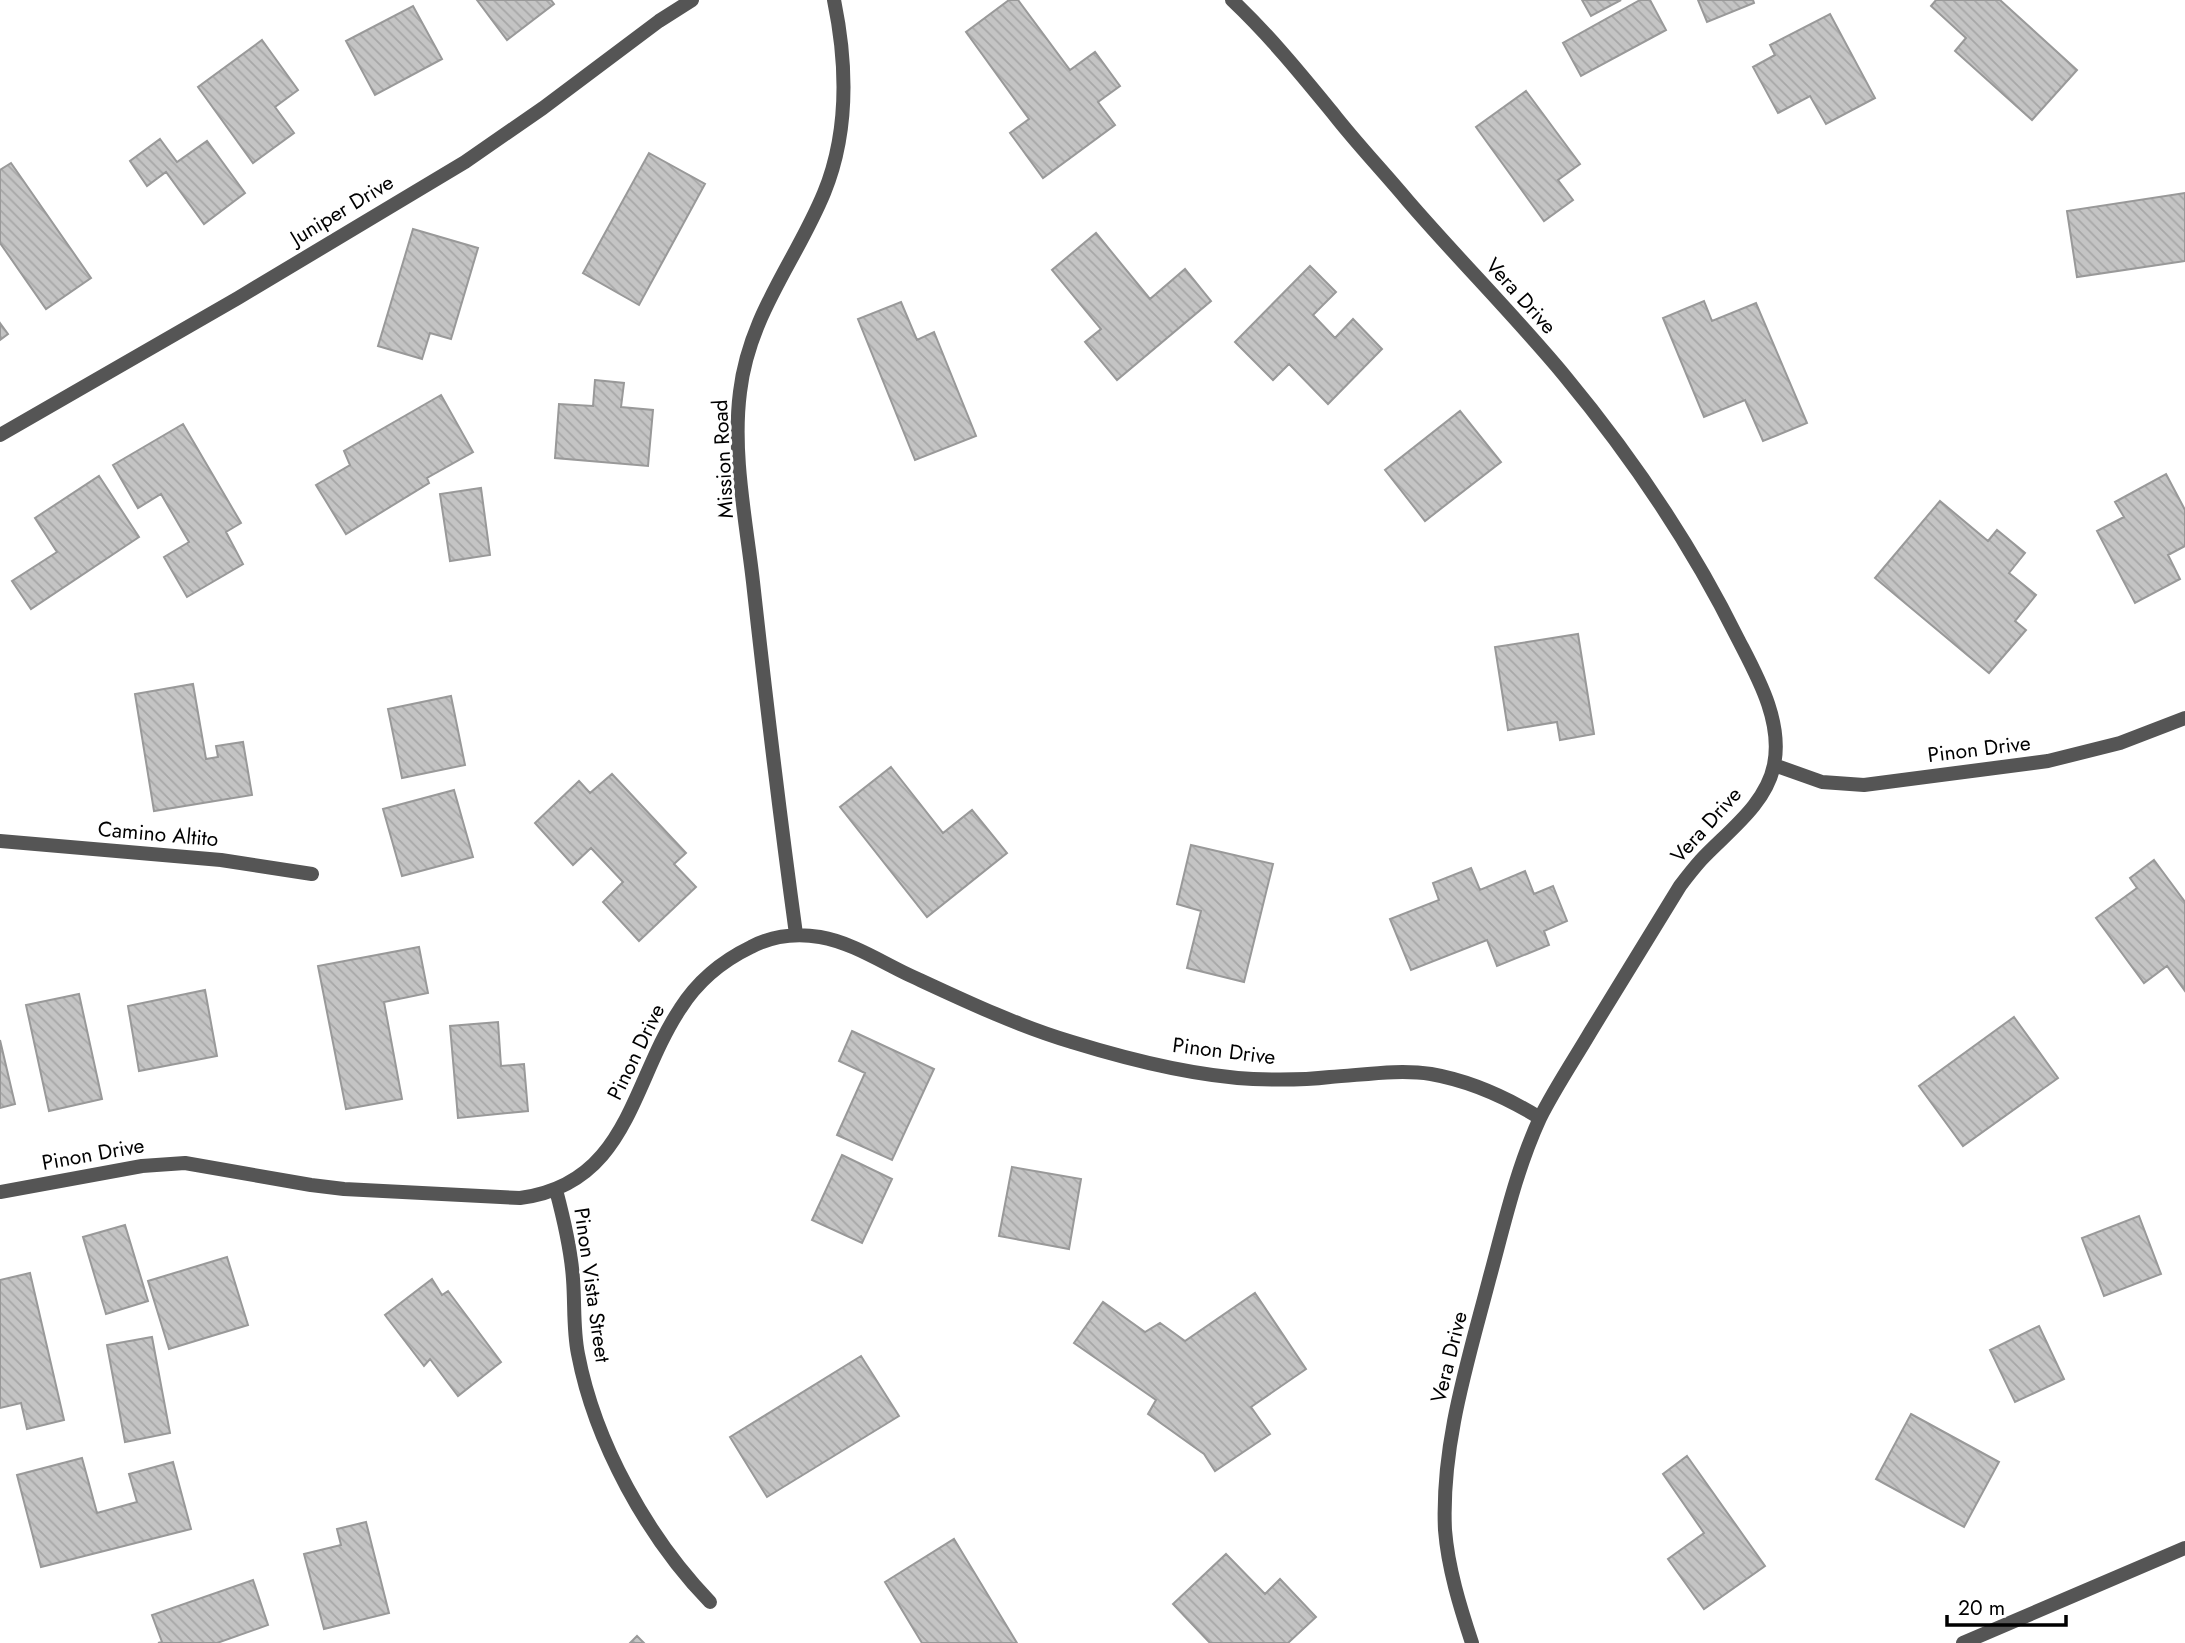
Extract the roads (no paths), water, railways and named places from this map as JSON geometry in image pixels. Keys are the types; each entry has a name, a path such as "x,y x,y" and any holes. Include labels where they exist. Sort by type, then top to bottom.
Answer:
{"street":[{"name":"Juniper Drive","path":"0,435 238,298 465,162 692,0"},
{"name":"Mission Road","path":"796,934 765,705 739,463 740,395 744,368 762,312 824,194 833,167 843,109 840,28 834,0"},
{"name":"Vera Drive","path":"1233,0 1291,60 1337,119 1410,204 1565,376 1639,472 1710,584 1763,690 1772,716 1776,741 1774,765 1767,786 1738,824 1698,863 1680,886 1562,1077 1540,1118 1514,1185 1466,1367 1448,1452 1446,1532 1452,1572 1472,1643"},
{"name":"Pinon Drive","path":"1774,765 1822,782 1864,785 2049,761 2120,743 2185,718"},
{"name":"Camino Altito","path":"0,841 221,860 312,874"},
{"name":"Pinon Drive","path":"0,1192 142,1166 184,1163 344,1189 520,1198 556,1190 589,1170 605,1153 631,1109 667,1031 695,989 711,972 752,946 796,934 822,937 849,946 1033,1030 1113,1054 1250,1079 1288,1080 1398,1072 1428,1074 1460,1080 1488,1090 1540,1118"},
{"name":"Pinon Vista Street","path":"556,1190 570,1249 578,1356 601,1430 622,1477 641,1510 682,1571 710,1602"},
{"path":"1963,1643 2185,1548"}]}
